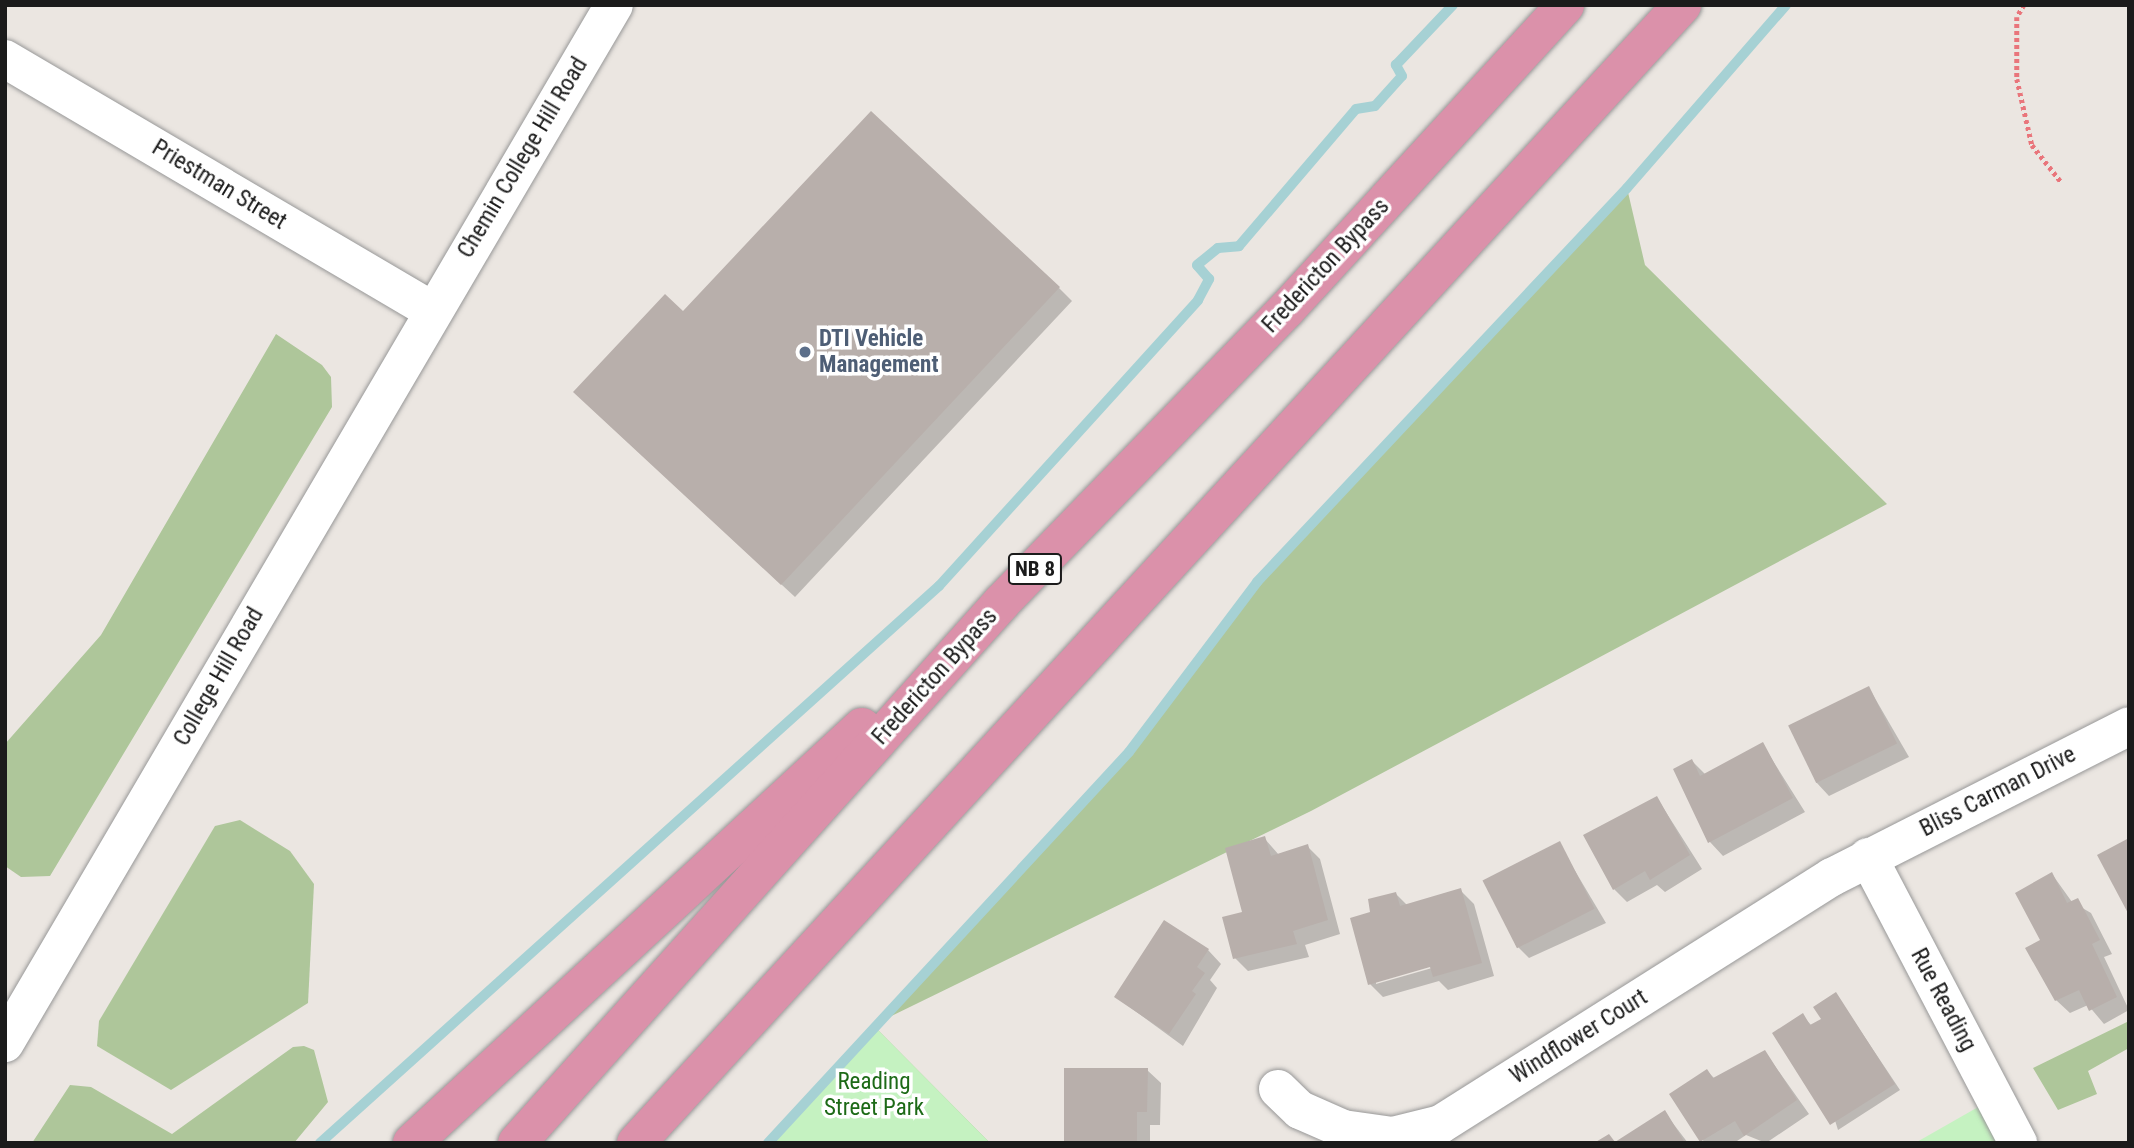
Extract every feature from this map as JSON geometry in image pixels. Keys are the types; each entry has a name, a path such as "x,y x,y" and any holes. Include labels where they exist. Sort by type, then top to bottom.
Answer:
{"highway":[{"name":"Fredericton Bypass","path":"517,1143 1002,602 1286,310 1564,5"},
{"path":"636,1143 1682,5"},
{"path":"412,1143 1002,602"}],"street":[{"name":"Chemin College Hill Road","path":"432,311 614,5"},
{"name":"Priestman Street","path":"5,58 432,311"},
{"name":"College Hill Road","path":"5,1043 432,311"},
{"name":"Bliss Carman Drive","path":"1868,857 2129,726"},
{"name":"Windflower Court","path":"1278,1089 1300,1111 1343,1129 1392,1136 1441,1124 1868,857"},
{"name":"Rue Reading","path":"1868,857 2018,1143"}],"path":[{"path":"2024,5 2017,17 2017,79 2032,145 2062,183"}],"green space":[{"path":"1627,188 1645,265 1887,504 1311,811 873,1025 1129,752 1257,582"},
{"path":"276,334 322,365 331,377 332,407 50,876 21,877 5,866 5,744 101,635"},
{"path":"240,820 290,851 314,884 308,1003 171,1090 97,1046 99,1021 215,826"},
{"path":"2129,1021 2129,1048 2088,1071 2097,1094 2058,1110 2033,1068"},
{"name":"Reading Street Park","path":"873,1025 990,1143 768,1143"},
{"name":"Reading Street Park","path":"873,1025 990,1143 768,1143"},
{"path":"304,1046 314,1050 328,1102 294,1143 32,1143 70,1085 91,1087 172,1134 293,1047"},
{"path":"1994,1098 2018,1143 1915,1143"}],"building":[{"name":"DTI Vehicle Management","path":"871,111 1060,287 781,585 573,392 665,294 683,311"},
{"path":"1869,686 1897,744 1816,783 1788,725"},
{"path":"1763,742 1793,798 1708,843 1673,769 1692,759 1700,776"},
{"path":"1657,796 1690,855 1650,880 1645,871 1613,890 1583,835"},
{"path":"1265,836 1271,856 1308,844 1328,920 1293,931 1297,944 1233,959 1222,917 1242,912 1225,848"},
{"path":"2129,838 2129,915 2097,855"},
{"path":"1560,841 1595,909 1517,948 1482,880"},
{"path":"2052,872 2067,903 2078,898 2100,940 2092,944 2117,997 2089,1011 2079,990 2055,1001 2025,948 2040,940 2015,893"},
{"path":"1461,888 1482,963 1433,977 1430,967 1368,985 1350,918 1370,912 1368,899 1396,892 1400,906"},
{"path":"1164,920 1209,949 1197,967 1205,973 1192,991 1196,994 1169,1034 1114,997"},
{"path":"1836,992 1895,1084 1830,1125 1772,1033 1803,1013 1810,1025 1821,1019 1813,1007"},
{"path":"1765,1050 1797,1100 1744,1136 1735,1121 1700,1142 1669,1094 1707,1069 1713,1078"},
{"path":"1064,1068 1148,1068 1147,1112 1137,1112 1137,1143 1064,1143"},
{"path":"1665,1110 1685,1143 1594,1143 1609,1134 1615,1142"}],"waterway":[{"path":"320,1143 939,586 1198,300 1209,279 1197,265 1218,248 1239,246 1356,109 1375,106 1402,76 1396,65 1453,5"},
{"path":"768,1143 1129,752 1257,582 1627,188 1786,5"}],"place":[{"name":"DTI Vehicle Management","path":"805,352"}]}
